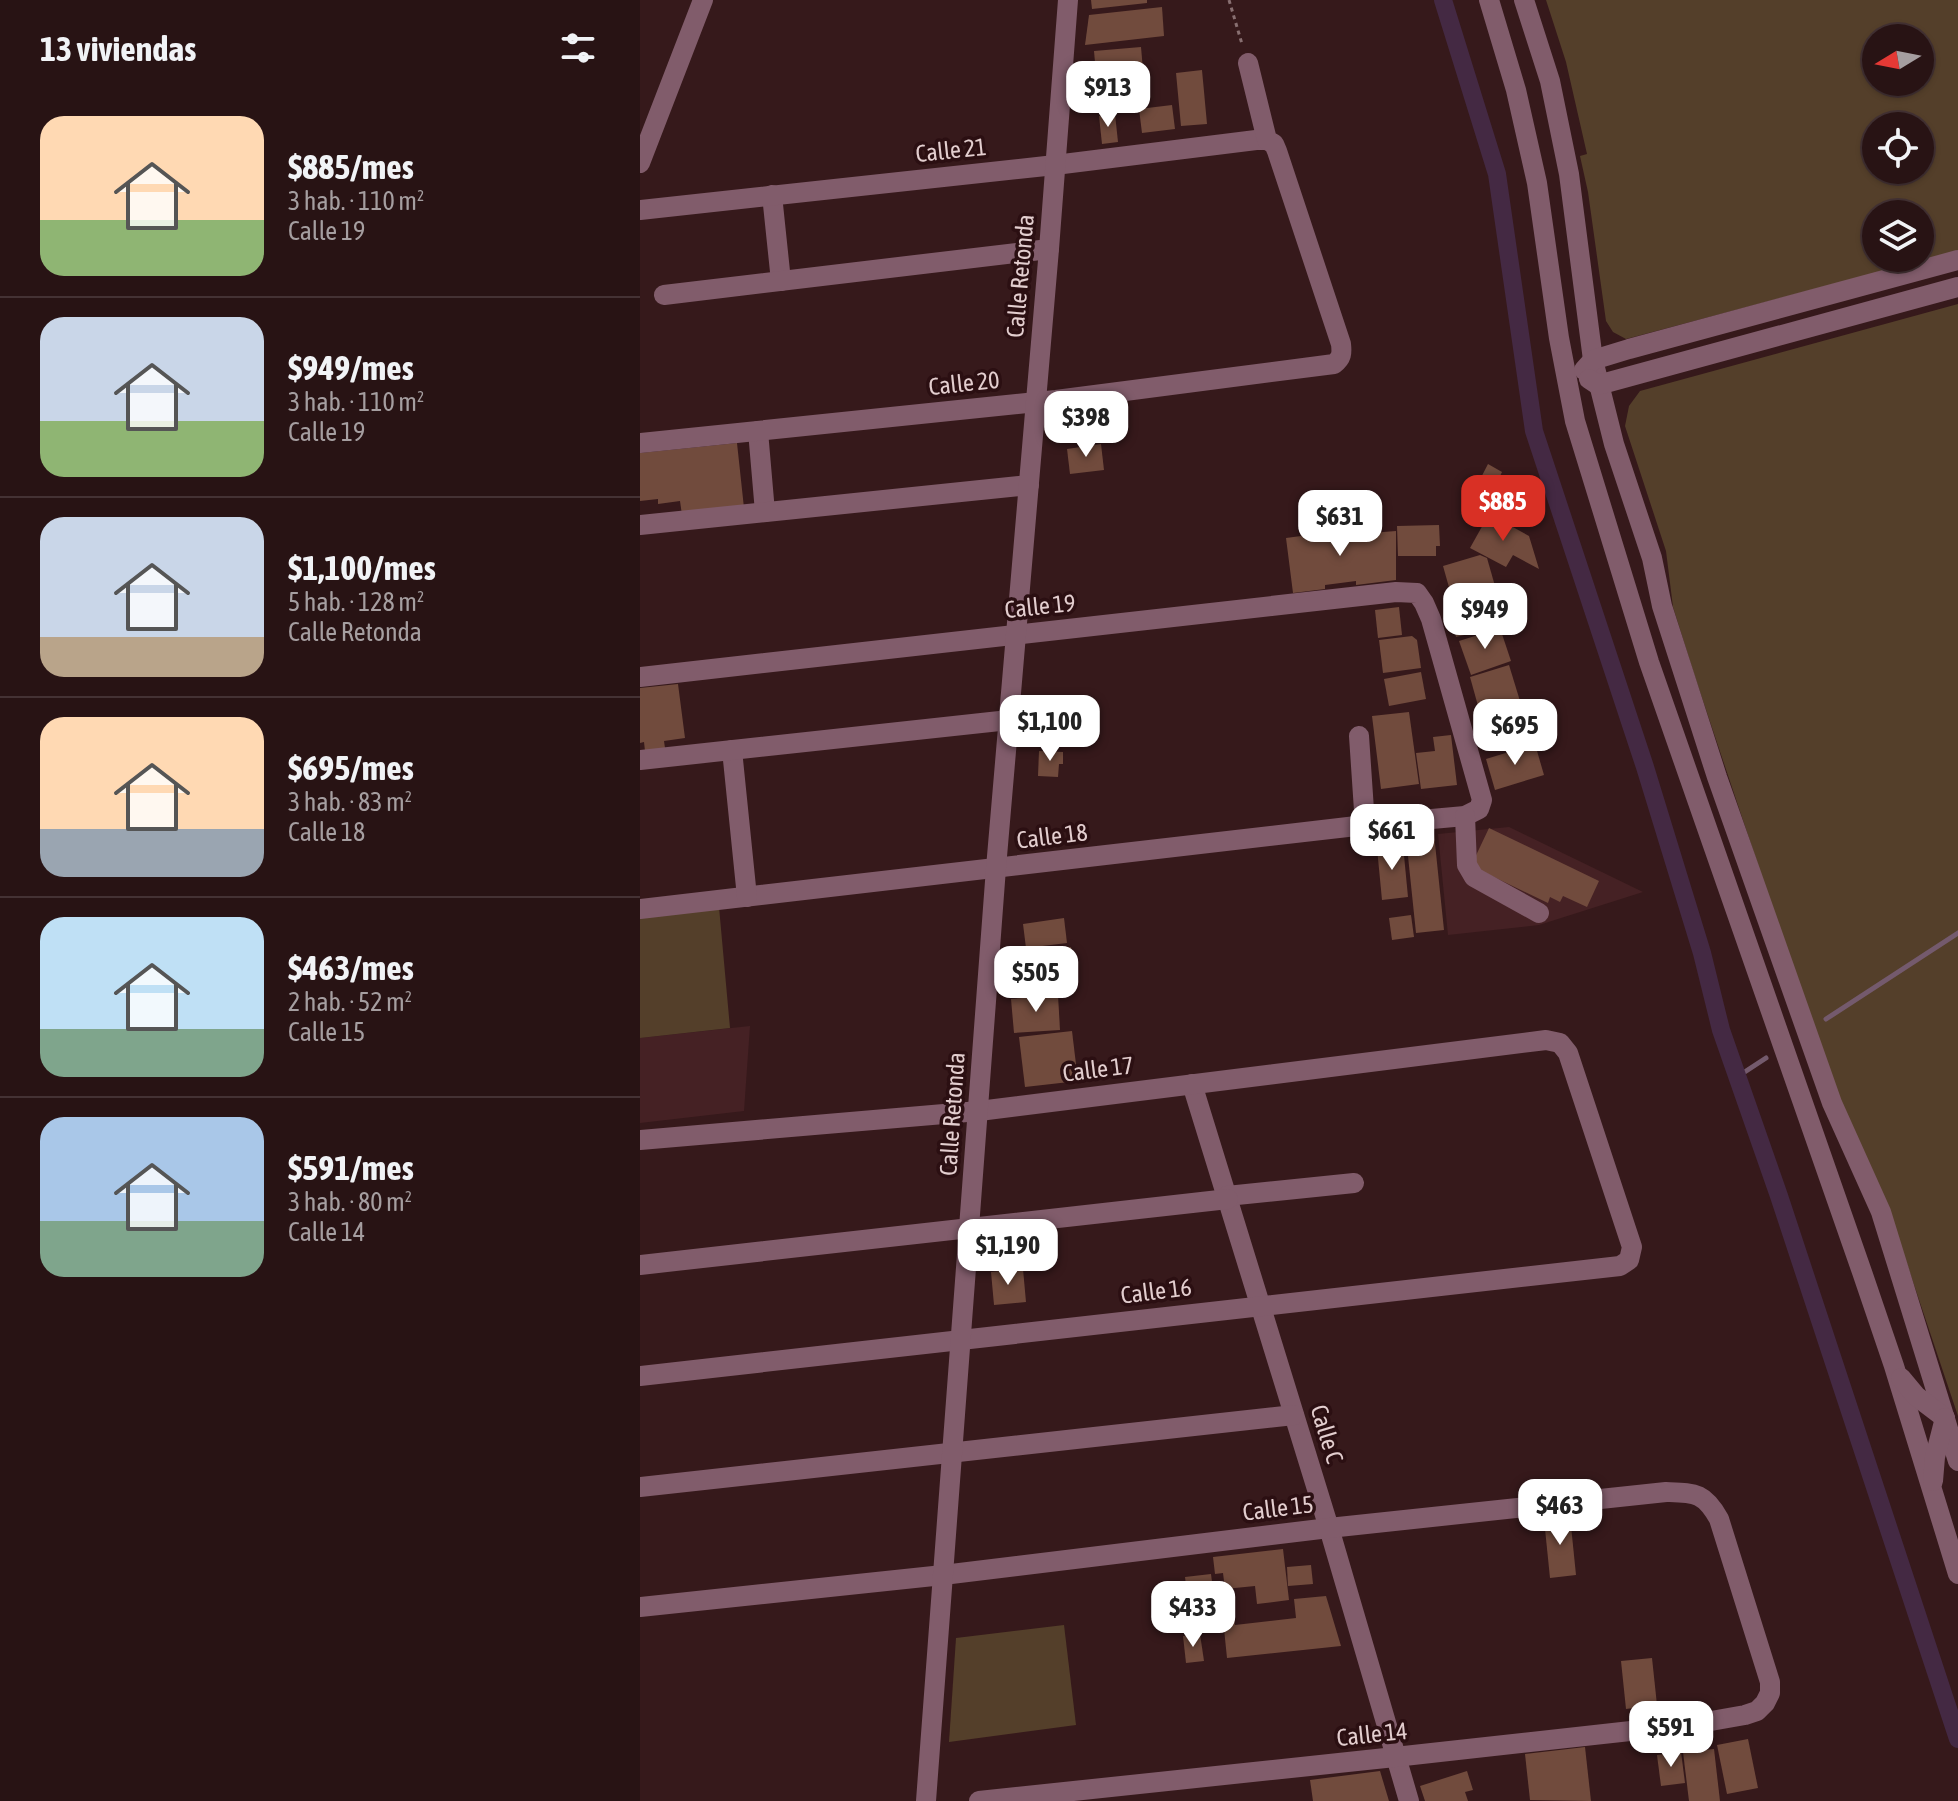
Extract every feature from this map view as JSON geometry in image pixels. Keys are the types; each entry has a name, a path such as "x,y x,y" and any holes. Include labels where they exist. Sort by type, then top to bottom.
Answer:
{"street":[{"path":"640,163 703,0"},
{"name":"Calle Retonda","path":"926,1801 996,868 1068,0"},
{"path":"1489,0 1516,90 1537,183 1559,338 1575,421 1649,662 1894,1366 1958,1574"},
{"path":"1524,0 1550,81 1569,174 1591,373 1652,558 1666,620 1717,777 1832,1103 1881,1212 1958,1461"},
{"path":"1248,63 1267,140"},
{"name":"Calle 21","path":"640,210 1267,140"},
{"name":"Calle 20","path":"640,443 1036,402 1334,364 1342,353 1341,344 1277,151 1274,144 1267,140"},
{"path":"772,195 781,281"},
{"path":"664,295 1049,249"},
{"path":"1575,421 1574,396 1591,373 1958,260"},
{"path":"1559,338 1567,357 1591,373 1958,287"},
{"path":"758,431 765,512"},
{"path":"640,525 1029,485"},
{"name":"Calle 19","path":"640,677 1396,592 1417,593 1431,619 1482,800 1479,809 1467,815"},
{"path":"640,760 1009,720"},
{"path":"1359,736 1365,825"},
{"path":"732,750 747,897"},
{"path":"1467,815 1467,865 1474,877 1539,913"},
{"name":"Calle 18","path":"640,909 1467,815"},
{"name":"Calle 17","path":"640,1140 979,1111 1546,1040 1560,1043 1568,1053 1632,1247 1629,1260"},
{"name":"Calle C","path":"1192,1084 1329,1528 1409,1801"},
{"path":"640,1265 1354,1183"},
{"name":"Calle 16","path":"640,1376 1620,1266 1629,1260"},
{"path":"1894,1366 1916,1396 1945,1418"},
{"path":"640,1487 1294,1415"},
{"path":"1934,1498 1935,1457 1945,1418"},
{"name":"Calle 15","path":"640,1607 943,1575 1329,1528 1666,1492 1691,1493 1711,1504 1719,1519 1770,1682 1770,1693 1765,1703"},
{"name":"Calle 14","path":"979,1801 1694,1724 1745,1715 1757,1711 1765,1703"}],"path":[{"path":"1229,0 1248,63"}],"shaded area":[{"path":"1546,0 1958,0 1958,251 1934,257 1934,200 1862,200 1862,272 1879,272 1626,339 1613,332 1606,321 1580,156 1587,154 1566,62"},
{"path":"1958,304 1958,1416 1899,1240 1862,1162 1805,1005 1673,607 1666,551 1625,426 1629,406 1640,391"},
{"path":"1509,827 1643,892 1539,925 1448,935 1438,834"},
{"path":"719,907 730,1028 640,1038 640,917"},
{"path":"750,1026 744,1111 640,1123 640,1038"},
{"path":"1064,1625 1076,1725 949,1742 956,1638"}],"building":[{"path":"1091,0 1147,0 1147,3 1092,9"},
{"path":"1162,7 1164,36 1085,45 1089,15"},
{"path":"1141,47 1143,70 1096,74 1094,51"},
{"path":"1202,70 1207,124 1181,126 1176,73"},
{"path":"1092,81 1138,81 1138,104 1092,104"},
{"path":"1172,105 1175,129 1142,133 1139,109"},
{"path":"1115,114 1118,142 1102,144 1099,116"},
{"path":"737,443 744,508 682,515 680,501 658,504 658,499 640,501 640,453"},
{"path":"1101,444 1104,470 1070,474 1067,449"},
{"path":"1488,464 1502,472 1499,478 1509,483 1495,509 1471,497"},
{"path":"1489,514 1529,536 1539,569 1513,555 1506,567 1470,548"},
{"path":"1317,519 1319,537 1396,531 1396,580 1356,585 1356,581 1293,593 1286,538 1301,536 1299,521"},
{"path":"1439,525 1440,546 1436,546 1436,556 1398,556 1397,526"},
{"path":"1480,555 1487,558 1495,586 1452,598 1443,566"},
{"path":"1485,590 1486,598 1495,596 1502,626 1456,637 1448,602"},
{"path":"1399,607 1402,635 1378,638 1375,610"},
{"path":"1500,628 1511,661 1471,675 1459,641"},
{"path":"1412,636 1417,640 1421,668 1383,673 1379,640"},
{"path":"1509,665 1520,701 1480,713 1470,677"},
{"path":"1421,672 1426,699 1389,706 1384,679"},
{"path":"678,684 685,738 664,741 665,748 645,751 644,742 640,743 640,688"},
{"path":"1522,702 1532,734 1491,746 1482,715"},
{"path":"1409,712 1419,784 1381,789 1372,716"},
{"path":"1451,735 1457,785 1421,789 1416,753 1435,751 1433,737"},
{"path":"1535,744 1544,775 1495,790 1486,759"},
{"path":"1039,751 1063,752 1058,777 1038,776"},
{"path":"1489,828 1599,881 1587,907 1563,896 1560,902 1550,897 1548,903 1471,866"},
{"path":"1434,834 1444,930 1416,933 1406,837"},
{"path":"1403,845 1408,897 1382,900 1377,848"},
{"path":"1411,915 1414,937 1392,940 1389,918"},
{"path":"1064,918 1067,943 1026,948 1023,924"},
{"path":"1071,947 1074,977 1017,984 1013,953"},
{"path":"1058,995 1060,1030 1014,1033 1011,999"},
{"path":"1072,1031 1078,1081 1025,1087 1019,1037"},
{"path":"1023,1269 1026,1302 994,1305 991,1272"},
{"path":"1570,1516 1576,1575 1550,1578 1544,1519"},
{"path":"1283,1549 1289,1600 1257,1604 1255,1586 1225,1589 1223,1573 1215,1574 1213,1557"},
{"path":"1311,1565 1313,1584 1288,1586 1287,1567"},
{"path":"1211,1574 1217,1620 1191,1623 1185,1577"},
{"path":"1326,1596 1341,1646 1227,1658 1223,1619 1234,1618 1235,1625 1296,1618 1294,1599"},
{"path":"1200,1634 1204,1661 1186,1663 1183,1636"},
{"path":"1652,1658 1657,1705 1626,1709 1621,1661"},
{"path":"1748,1739 1758,1788 1727,1794 1717,1745"},
{"path":"1585,1747 1591,1801 1530,1800 1525,1754"},
{"path":"1714,1749 1720,1801 1689,1801 1683,1752"},
{"path":"1681,1752 1685,1783 1661,1786 1657,1755"},
{"path":"1380,1771 1389,1801 1313,1801 1310,1780"},
{"path":"1467,1771 1473,1790 1465,1792 1468,1801 1425,1801 1420,1786"}],"waterway":[{"path":"1443,0 1497,174 1534,431 1645,767 1702,953 1721,1030 1958,1739"},
{"path":"1826,1019 1958,933"},
{"path":"1737,1077 1766,1058"}]}
